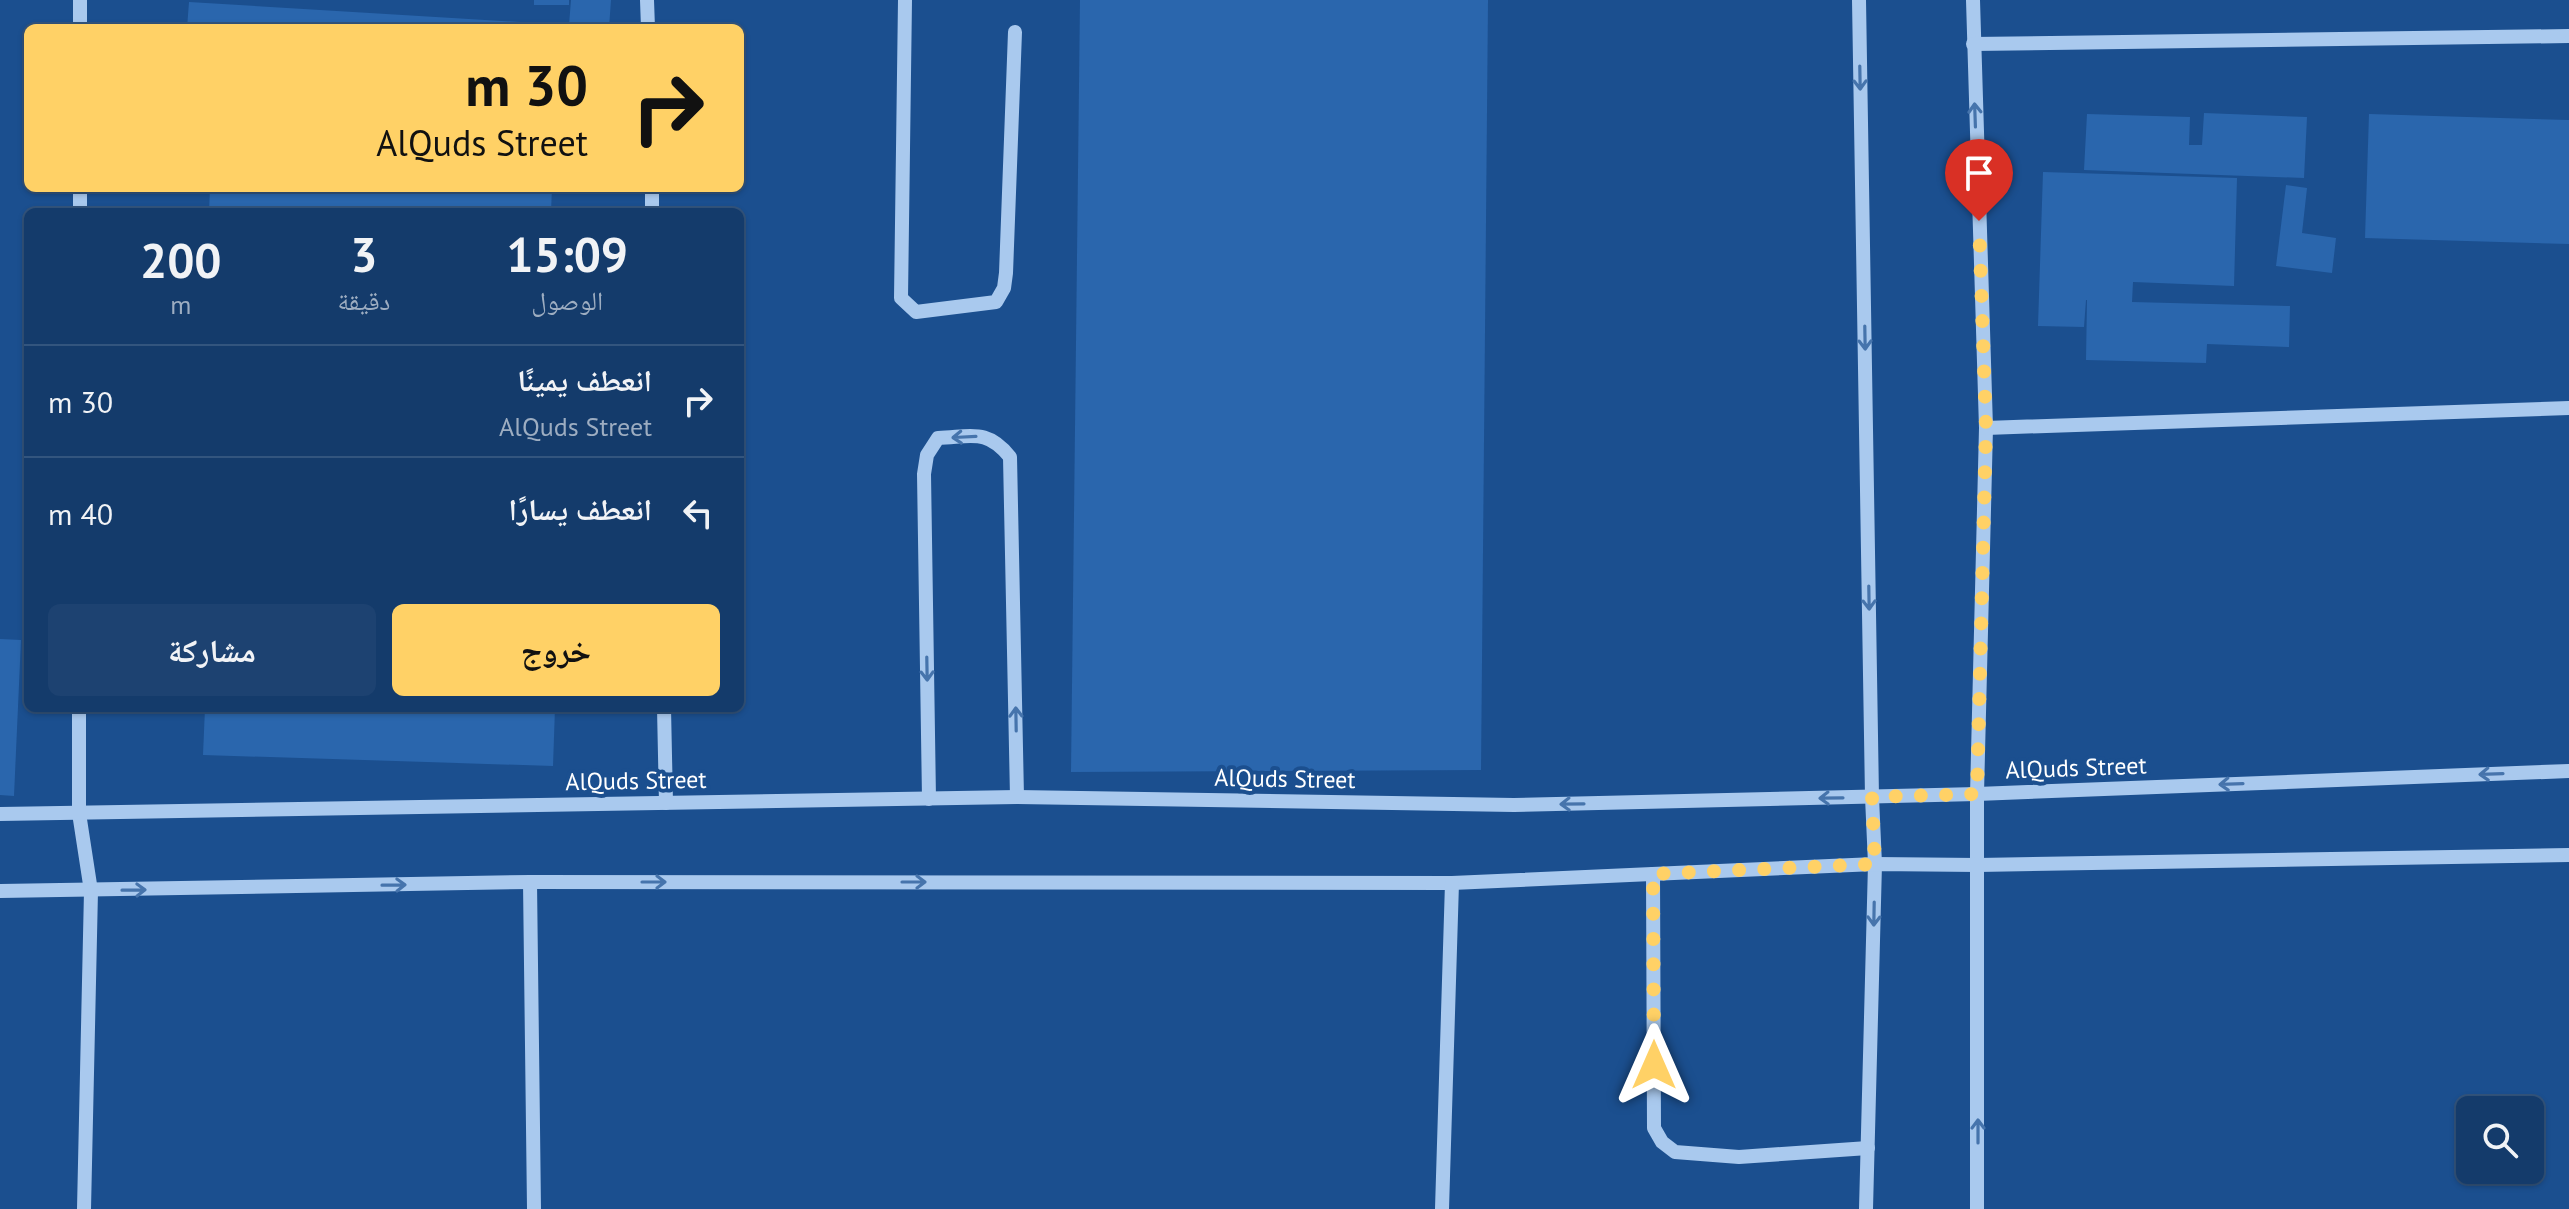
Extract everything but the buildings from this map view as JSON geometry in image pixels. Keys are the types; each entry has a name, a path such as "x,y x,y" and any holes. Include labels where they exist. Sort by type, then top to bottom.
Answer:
{"street":[{"path":"80,0 80,24"},
{"path":"647,0 648,24"},
{"path":"905,0 901,298 916,312 996,302 1004,288 1015,32"},
{"path":"1859,0 1875,864 1866,1209"},
{"path":"1973,0 1986,428 1977,794 1977,1209"},
{"path":"1973,44 2569,36"},
{"path":"1986,428 2569,408"},
{"path":"929,799 924,474 927,455 938,438 982,436 998,442 1010,457 1017,797"},
{"path":"79,712 79,813 91,891 84,1209"},
{"path":"664,712 666,803"},
{"name":"AlQuds Street","path":"0,814 1017,797 1514,805 1977,794 2569,771"},
{"path":"0,891 530,882 1452,883 1875,864 2569,855"},
{"path":"1653,874 1654,1128 1662,1142 1675,1152 1739,1157 1868,1148"},
{"path":"530,882 534,1209"},
{"path":"1442,1209 1452,883"}],"route":[{"path":"1654,1065 1653,874 1875,864 1872,797 1977,794 1986,428 1979,221"}]}
